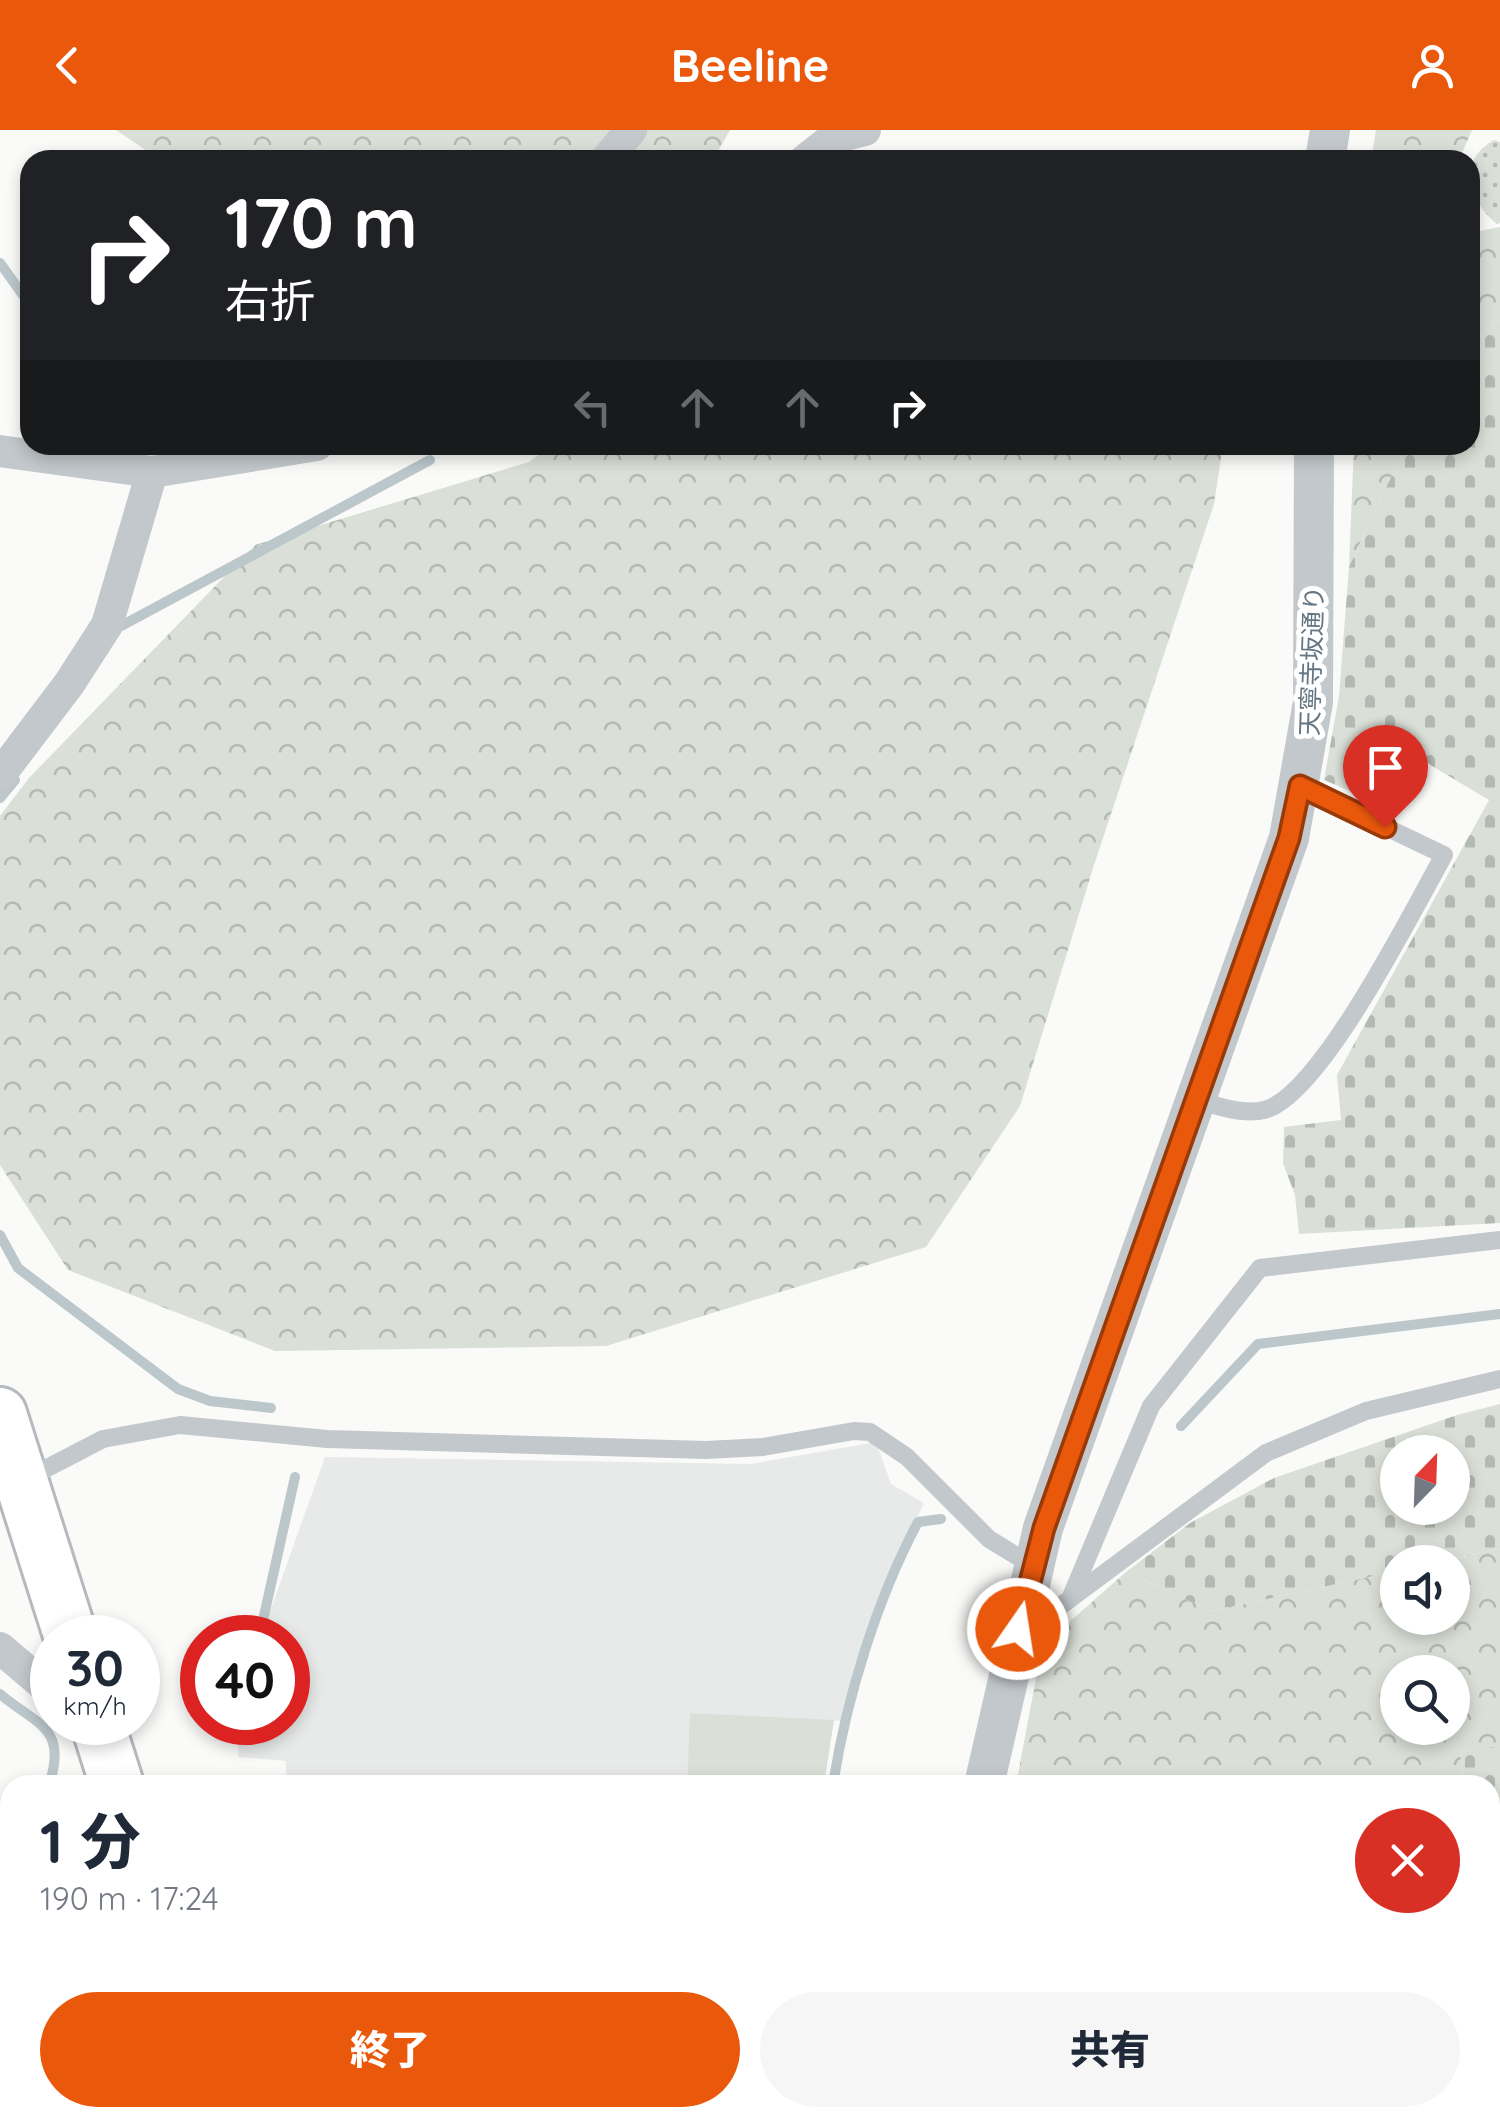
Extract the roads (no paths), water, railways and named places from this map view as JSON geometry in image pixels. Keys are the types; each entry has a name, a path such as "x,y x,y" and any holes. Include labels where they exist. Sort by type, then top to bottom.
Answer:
{"main road":[{"path":"0,1414 63,1615"}],"street":[{"path":"614,150 631,130"},
{"path":"818,150 833,138 865,130"},
{"path":"29,455 152,472 257,455"},
{"name":"天寧寺坂通り","path":"986,1775 1033,1566 1091,1390 1289,838 1313,702 1314,455"},
{"path":"0,775 70,684 107,626 152,472"},
{"path":"0,1648 30,1673"}],"lane":[{"path":"1196,1099 1214,1105 1265,1110 1290,1096 1310,1077 1444,854 1300,786"},
{"path":"1070,1599 1151,1406 1260,1268 1500,1240"},
{"path":"1018,1629 1048,1616 1266,1452 1366,1411 1500,1379"},
{"path":"21,1482 104,1439 180,1426 327,1439 706,1450 763,1447 854,1431 870,1432 907,1457 989,1539 1033,1566"}],"waterway":[{"path":"0,263 20,291"},
{"path":"121,626 430,460"},
{"path":"0,798 15,780"},
{"path":"0,1235 18,1268 178,1389 210,1401 271,1408"},
{"path":"1181,1426 1258,1344 1500,1314"},
{"path":"264,1615 295,1477"},
{"path":"835,1775 855,1684 889,1583 918,1522 941,1519"},
{"path":"0,1694 46,1729 55,1751 52,1775"}]}
